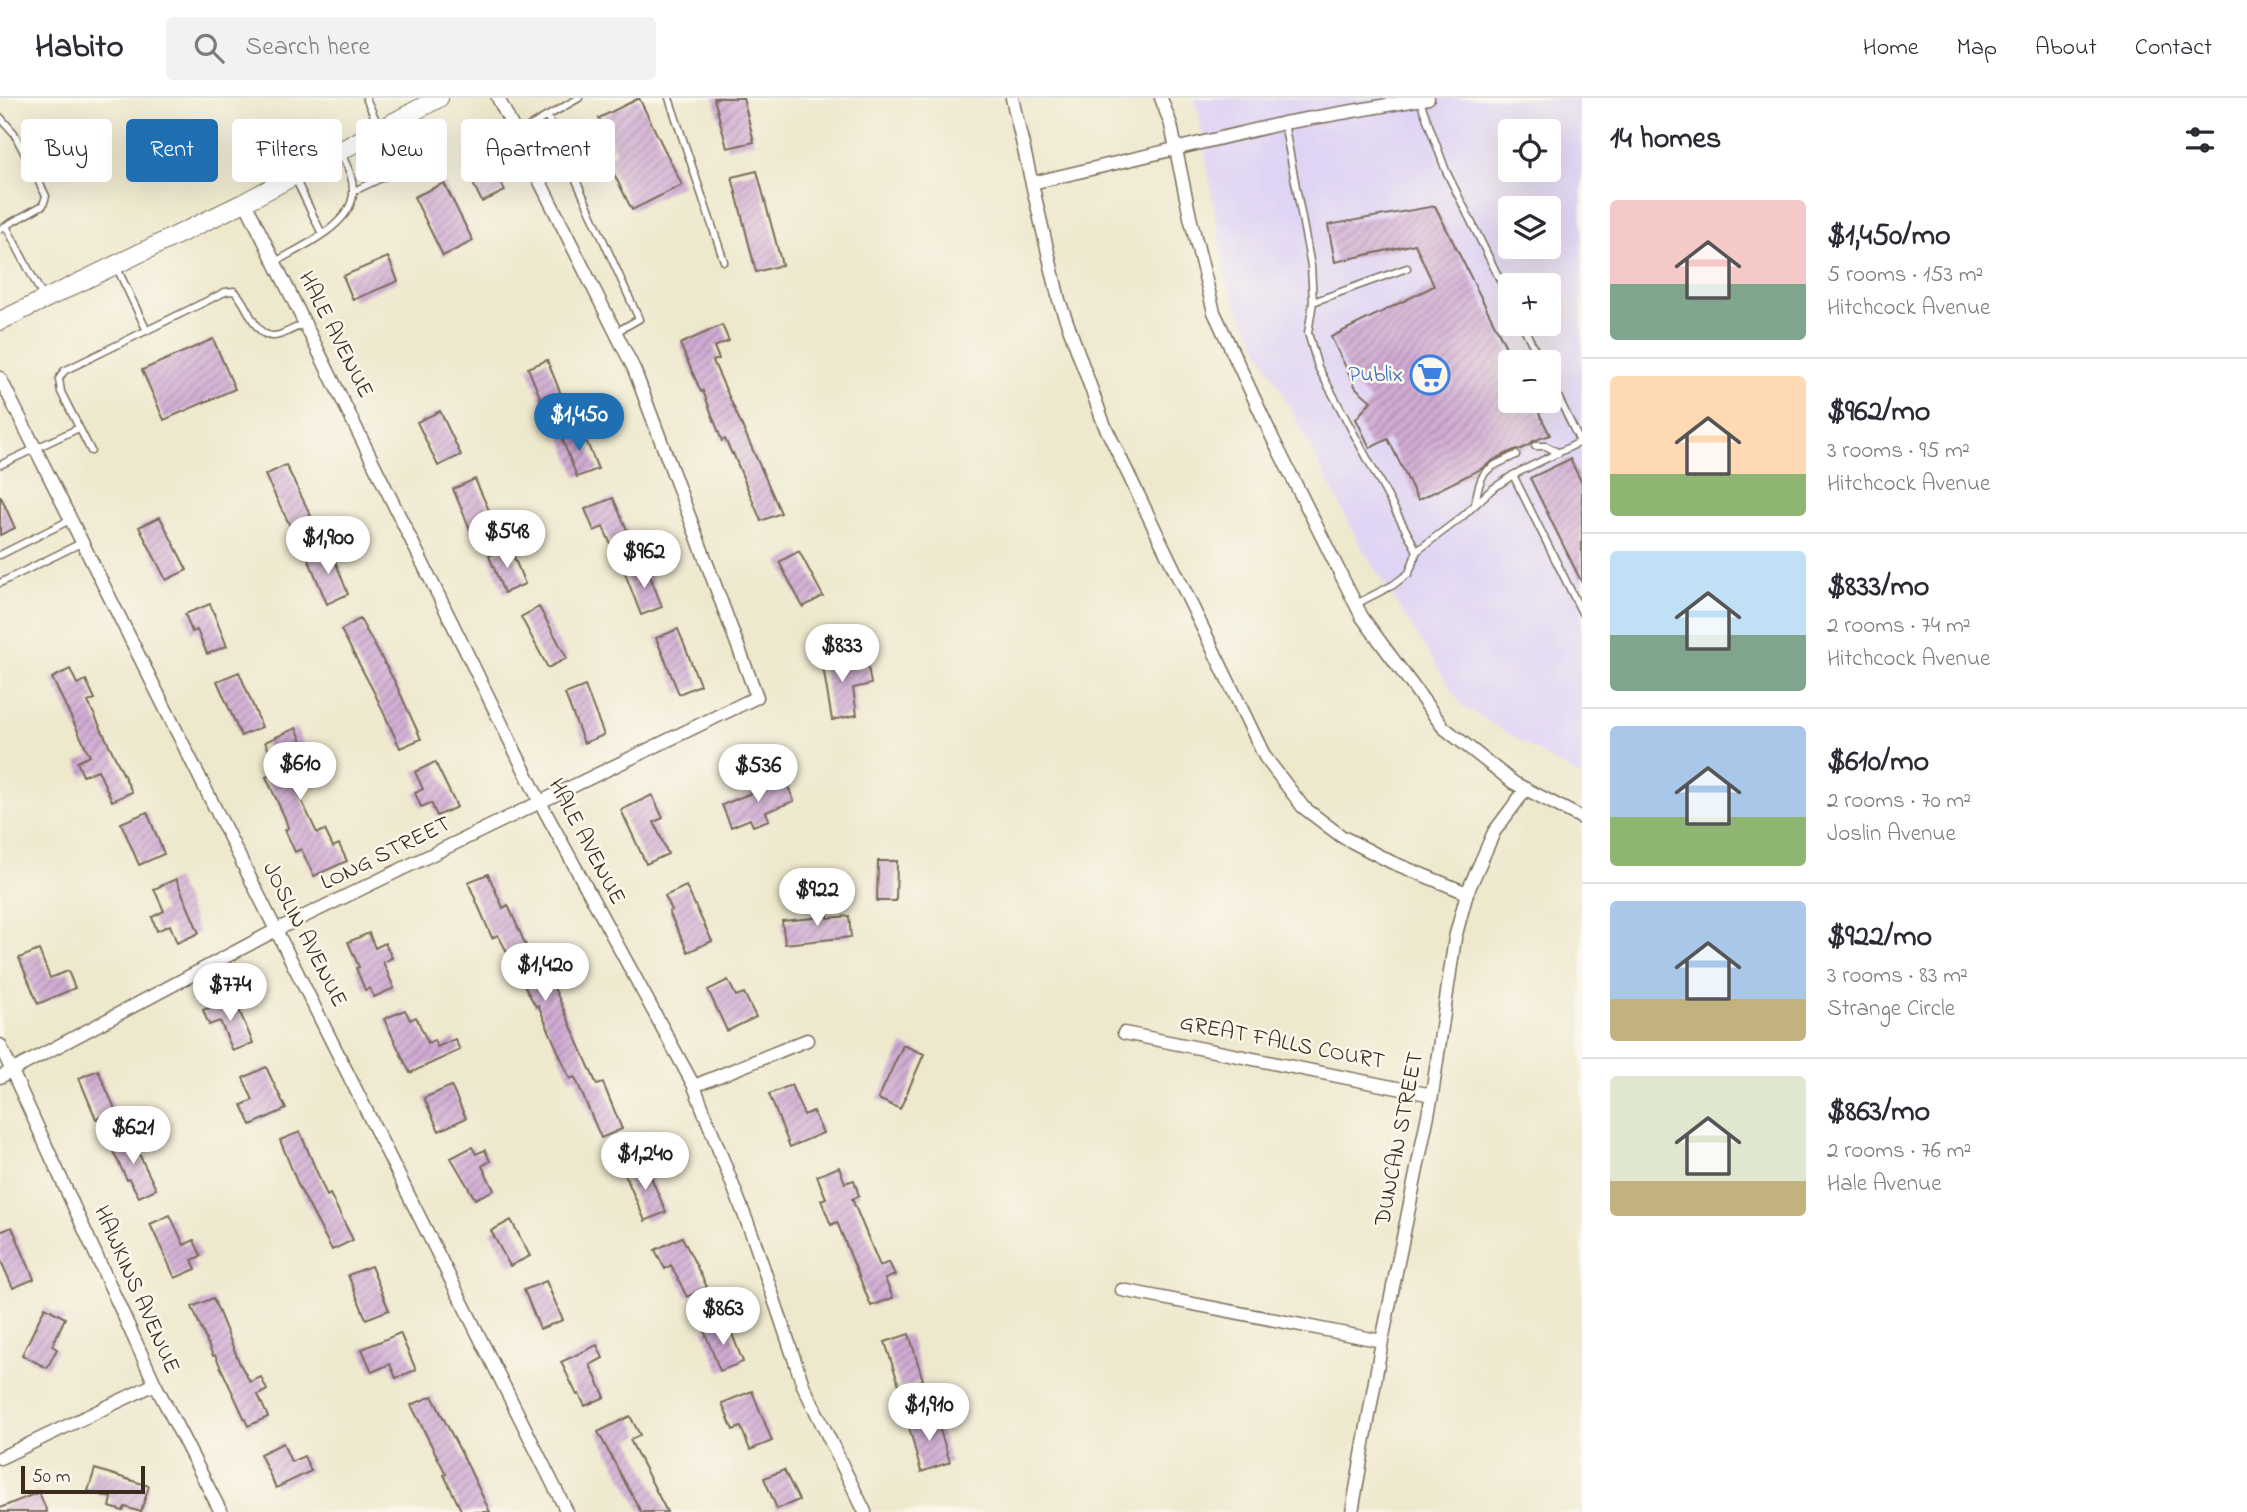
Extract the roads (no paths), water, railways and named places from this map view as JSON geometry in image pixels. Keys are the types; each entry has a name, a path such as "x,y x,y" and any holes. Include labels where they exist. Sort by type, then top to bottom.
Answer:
{"main road":[{"path":"399,119 439,98"},
{"path":"0,321 283,182"}],"street":[{"path":"498,98 508,119"},
{"path":"1012,98 1059,300 1104,424 1265,757 1303,807 1342,836 1391,862 1467,893"},
{"path":"1161,98 1177,149 1190,217 1214,312 1273,439 1362,617 1443,727 1514,783 1582,818"},
{"path":"1032,183 1284,124 1422,99"},
{"path":"540,182 616,332"},
{"name":"HALE AVENUE","path":"246,202 541,804 694,1086 753,1237 803,1385 865,1512"},
{"name":"LONG STREET","path":"0,1077 278,929 541,804 757,697 634,369 616,332"},
{"name":"JOSLIN AVENUE","path":"0,378 278,929 567,1512"},
{"name":"DUNCAN STREET","path":"1352,1512 1382,1341 1432,1095 1455,938 1467,893 1494,832 1526,789"},
{"name":"GREAT FALLS COURT","path":"1124,1033 1432,1095"},
{"path":"694,1086 807,1040"},
{"name":"HAWKINS AVENUE","path":"0,1045 155,1384 221,1512"},
{"path":"1122,1290 1382,1341"},
{"path":"0,1458 155,1384"}],"lane":[{"path":"366,98 375,119"},
{"path":"542,119 579,98"},
{"path":"669,98 724,261"},
{"path":"1422,99 1446,171 1498,276"},
{"path":"547,116 639,319 616,332"},
{"path":"0,117 14,133 46,196 43,205 3,227 44,299"},
{"path":"1284,124 1311,266 1313,302 1308,333 1318,368 1417,551"},
{"path":"275,262 340,221 350,209 354,191 342,155"},
{"path":"297,182 322,233"},
{"path":"354,191 373,182"},
{"path":"116,265 147,331"},
{"path":"1313,302 1407,268"},
{"path":"90,451 61,392 59,379 64,371 225,292 234,291 241,296 257,328 268,335 277,336 305,323"},
{"path":"1356,604 1393,586 1409,573 1417,551 1491,490 1513,475 1581,444 1561,403"},
{"path":"0,465 79,428"},
{"path":"1535,446 1546,446 1559,453"},
{"path":"1474,506 1479,480 1489,468 1517,455"},
{"path":"1513,475 1582,613"},
{"path":"0,555 71,520"},
{"path":"0,583 82,542"}],"place":[{"name":"Publix","path":"1430,375"}]}
